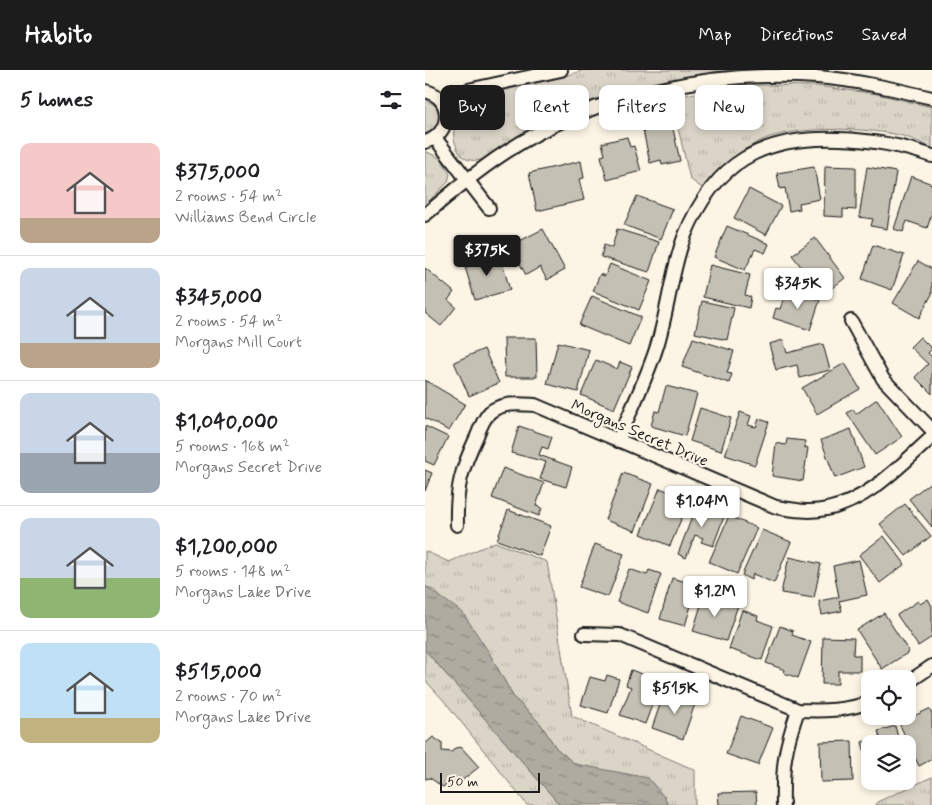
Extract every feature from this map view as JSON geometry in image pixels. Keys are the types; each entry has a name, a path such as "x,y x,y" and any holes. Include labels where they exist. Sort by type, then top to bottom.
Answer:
{"street":[{"path":"492,85 561,70"},
{"path":"425,215 467,180 506,152 551,127 649,92 696,83 754,76 816,77 862,82 932,98"},
{"path":"425,91 437,96 440,100"},
{"path":"442,130 441,133 430,140 467,180 489,208"},
{"path":"618,440 657,347 684,238 695,212 715,185 738,162 762,148 786,141 814,138 865,140 898,144 932,156"},
{"path":"851,321 883,379 932,430"},
{"name":"Morgans Secret Drive","path":"457,525 459,479 483,422 490,412 505,405 535,406 776,507 802,511 825,510 842,505 865,493 932,437"},
{"path":"584,634 621,635 798,710 826,711 861,705"},
{"path":"916,677 932,666"},
{"path":"783,805 782,768 785,749 798,710"}],"green space":[{"path":"584,70 731,70 697,75 653,85 599,85 599,102 589,106 589,85 527,85"},
{"path":"763,85 817,86 877,94 932,107 932,148 903,136 870,131 828,129 787,133 770,137 748,148 728,164 705,190 690,179 679,130 685,130 685,95 695,93 695,130 763,130"},
{"path":"515,88 515,130 535,130 482,160 469,160 463,157 456,144 454,130 505,130 505,90"},
{"path":"425,98 437,107 439,120 433,130 425,135"},
{"path":"425,151 442,159 450,174 448,182 425,205"},
{"path":"495,542 547,562 572,716 695,770 695,805 667,805 665,797 609,772 575,764 556,748 540,723 514,698 488,651 435,591 425,586 425,551 449,562"},
{"path":"425,650 560,805 527,805 446,703 425,680"},
{"path":"932,777 932,805 876,805 877,802 903,790 916,790 916,784"}],"water":[{"path":"425,586 463,613 488,651 514,698 540,723 556,748 575,764 648,778 665,798 667,805 560,805 425,650"}],"building":[{"path":"643,130 673,130 680,161 662,165 661,160 650,163"},
{"path":"627,137 630,147 634,146 641,171 607,180 601,156 605,155 602,143"},
{"path":"581,161 584,178 579,179 584,200 537,211 529,173"},
{"path":"825,166 856,167 856,210 843,209 843,217 824,216"},
{"path":"814,167 820,199 799,203 800,209 789,211 785,188 780,189 777,173"},
{"path":"867,167 896,172 887,229 871,226 873,219 859,217"},
{"path":"911,176 932,184 932,214 927,228 907,221 903,232 894,229"},
{"path":"749,189 781,206 766,235 734,218"},
{"path":"637,196 673,209 661,239 624,225"},
{"path":"727,226 769,244 765,253 755,249 745,270 714,257"},
{"path":"543,229 565,270 547,280 540,267 526,275 510,246"},
{"path":"617,229 659,242 649,272 601,257 604,245 612,248"},
{"path":"815,238 845,278 823,295 792,255"},
{"path":"873,245 904,255 892,290 862,279"},
{"path":"486,251 490,262 501,259 510,290 475,300 465,267 474,264 472,255"},
{"path":"918,261 932,269 932,294 919,318 893,303"},
{"path":"610,264 651,281 639,310 593,291 600,274 605,276"},
{"path":"710,265 750,275 745,295 751,297 749,308 703,297"},
{"path":"425,268 454,292 448,300 456,307 441,326 425,313"},
{"path":"787,289 820,300 810,330 773,318 776,308 780,309"},
{"path":"592,296 641,317 629,346 579,325"},
{"path":"702,301 734,308 727,340 695,333"},
{"path":"920,337 932,349 928,353 932,357 932,394 915,377 928,364 910,347"},
{"path":"504,338 536,338 537,377 505,377"},
{"path":"693,338 734,351 727,373 732,374 729,383 682,367"},
{"path":"783,340 787,353 823,344 830,370 800,378 797,365 776,370 769,344"},
{"path":"558,342 589,350 578,392 547,384"},
{"path":"484,349 499,383 469,396 454,362"},
{"path":"596,360 617,369 620,362 632,367 614,409 581,395"},
{"path":"845,363 860,389 817,414 802,388"},
{"path":"425,380 465,404 449,431 425,418"},
{"path":"666,386 697,394 685,436 651,426 655,411 659,412"},
{"path":"877,399 902,437 875,455 847,413 853,409 856,414"},
{"path":"700,408 731,418 721,451 690,441"},
{"path":"740,412 751,416 748,425 756,427 759,419 769,422 755,465 725,455"},
{"path":"425,426 448,437 434,465 425,461"},
{"path":"519,426 552,437 548,449 542,447 539,455 572,467 566,487 540,479 546,462 511,453"},
{"path":"851,429 864,467 835,478 821,440"},
{"path":"787,439 805,441 804,447 808,448 803,481 772,476 776,443 786,445"},
{"path":"503,468 544,483 536,506 542,508 539,516 492,498"},
{"path":"425,470 432,473 425,491"},
{"path":"623,473 653,484 635,531 605,520"},
{"path":"932,481 932,527 909,499"},
{"path":"660,488 689,500 670,546 641,534"},
{"path":"697,504 725,514 713,546 701,542 703,538 695,535 686,558 678,554"},
{"path":"905,504 931,536 906,556 880,524"},
{"path":"508,510 551,526 540,556 497,540"},
{"path":"729,516 757,528 737,574 709,562"},
{"path":"762,530 791,542 774,583 753,574 751,580 742,575"},
{"path":"884,536 905,564 880,583 859,555"},
{"path":"595,544 624,554 608,597 579,587"},
{"path":"789,557 821,564 814,598 781,593"},
{"path":"859,560 867,595 839,601 842,611 822,615 819,601 839,597 833,566"},
{"path":"629,569 647,575 649,570 661,574 648,613 617,602"},
{"path":"672,578 697,585 685,626 660,619"},
{"path":"704,595 738,605 726,641 693,631"},
{"path":"928,599 932,606 932,637 918,646 897,615 918,601 920,604"},
{"path":"742,610 758,616 757,620 773,626 762,660 729,649"},
{"path":"884,613 909,652 882,669 857,630"},
{"path":"780,626 793,631 792,635 811,642 798,678 784,673 785,670 766,663"},
{"path":"823,637 854,638 853,655 860,655 860,671 838,671 838,684 822,684"},
{"path":"631,670 661,681 645,724 620,715 631,687 626,685"},
{"path":"607,675 619,679 608,713 581,705 590,677 605,681"},
{"path":"684,691 698,695 683,739 652,728 663,696 680,702"},
{"path":"929,709 932,714 932,759 919,766 916,760 916,735 905,735 900,725 916,725 916,715"},
{"path":"741,716 773,728 758,765 726,754"},
{"path":"895,726 898,735 879,735 878,731"},
{"path":"433,737 442,743 442,751 452,752 455,748 461,747 479,767 460,782 457,779 443,787 430,778 425,779 425,744"},
{"path":"852,741 853,781 821,782 820,742"},
{"path":"756,792 757,805 719,805 718,793"}]}
